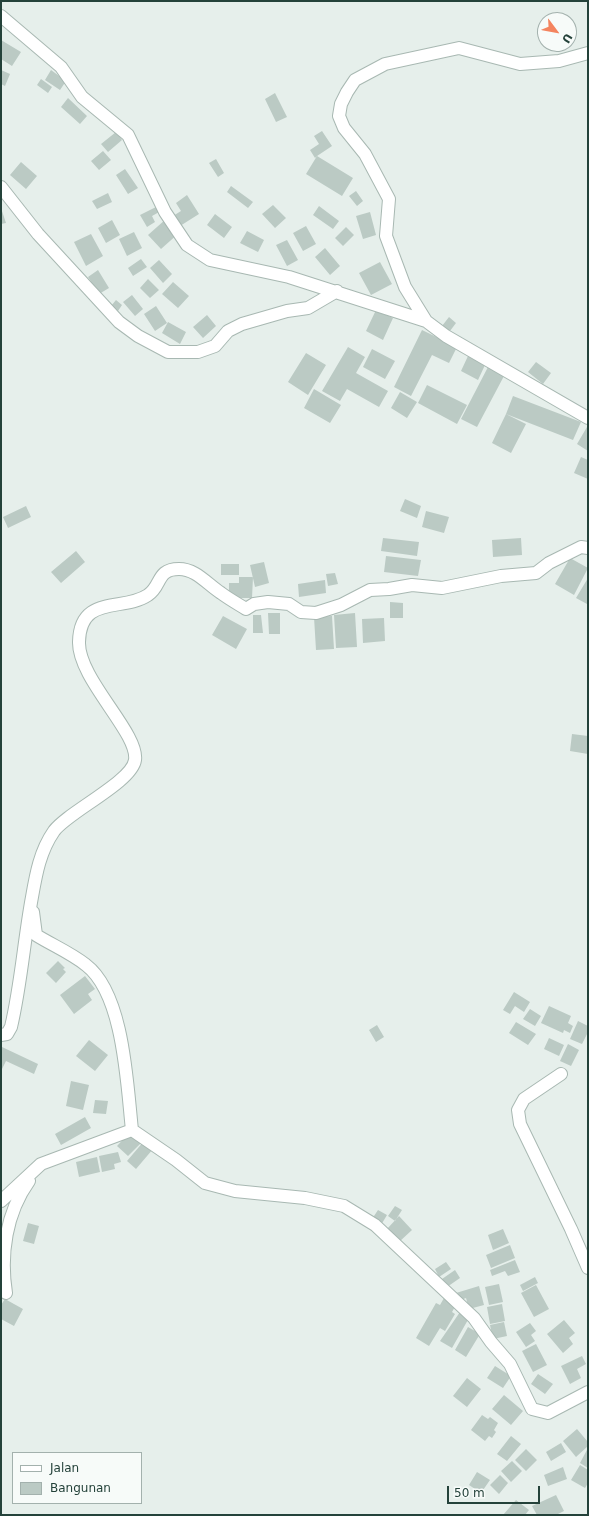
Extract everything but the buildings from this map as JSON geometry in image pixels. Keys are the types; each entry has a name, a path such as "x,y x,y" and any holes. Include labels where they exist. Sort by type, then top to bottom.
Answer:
{"street":[{"path":"1,16 61,67 82,97 128,135 165,212 187,245 210,260 246,266 337,292 426,321 446,336 588,418"},
{"path":"426,321 405,287 386,236 389,199 365,154 344,128 339,116 340,104 347,92 359,77 385,64 459,48 520,64 560,61 588,53"},
{"path":"1,187 38,234 119,322 138,336 168,352 198,352 216,346 228,332 242,324 287,311 308,308 337,292"},
{"path":"1,1035 9,1032 13,1021 38,865 54,831 119,780 130,770 135,760 134,746 92,680 82,658 79,642 84,622 96,610 104,606 142,599 155,588 159,579 164,573 179,569 201,576 219,592 246,609 254,604 268,602 289,604 301,612 316,612 341,605 370,590 389,589 412,585 442,588 501,576 536,573 549,563 581,547 588,548"},
{"path":"32,897 36,935 87,965 101,984 115,1013 125,1066 132,1130 205,1182 235,1191 305,1198 344,1206 375,1225 474,1318 491,1342 510,1364 532,1409 548,1413 588,1392"},
{"path":"561,1074 524,1099 518,1110 520,1124 571,1229 588,1268"},
{"path":"1,1201 41,1164 132,1130"},
{"path":"6,1293 1,1273 5,1235 17,1197 41,1164"}]}
